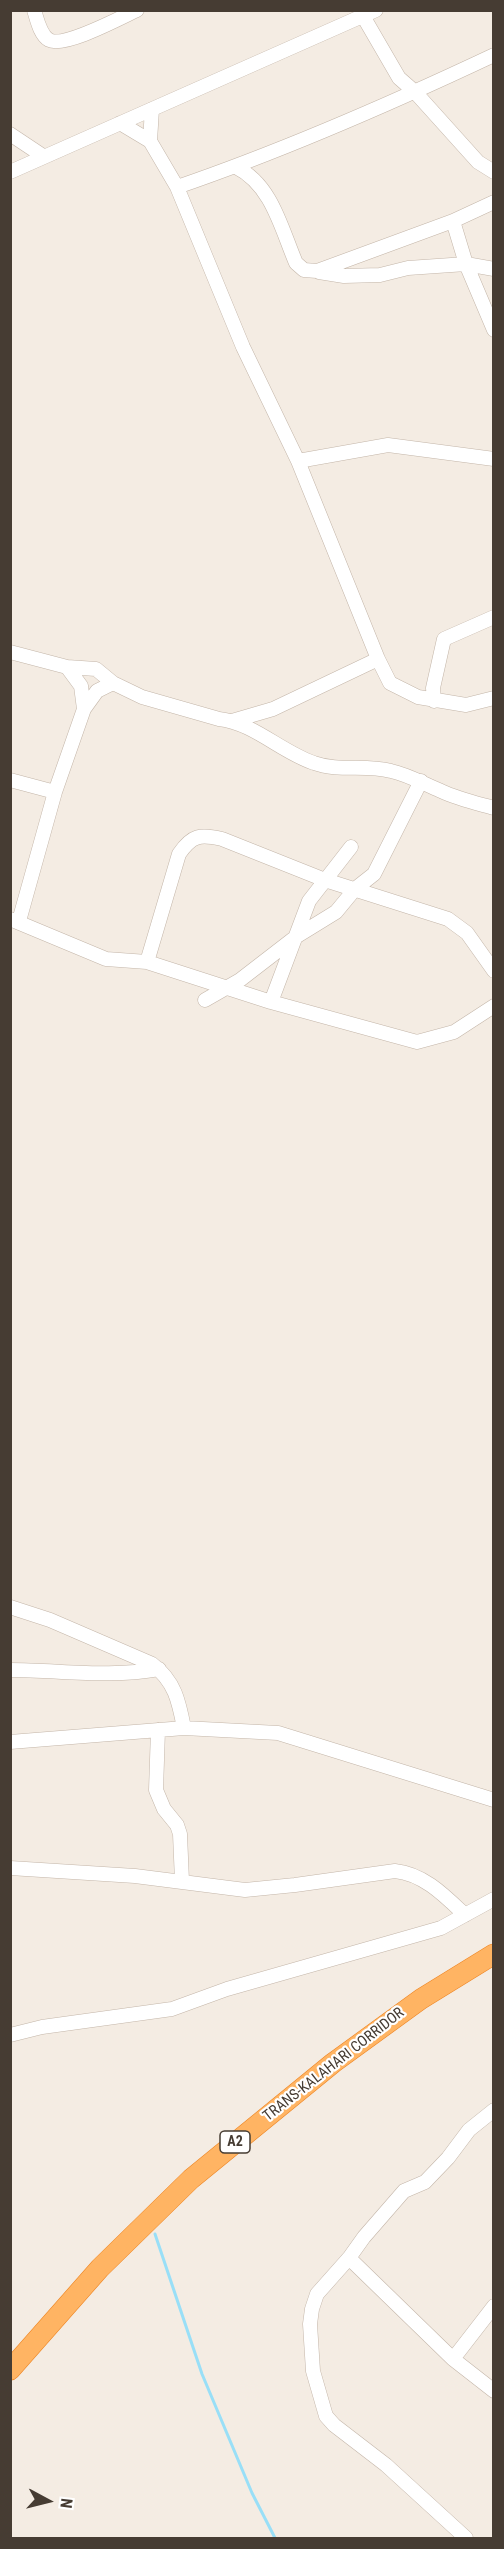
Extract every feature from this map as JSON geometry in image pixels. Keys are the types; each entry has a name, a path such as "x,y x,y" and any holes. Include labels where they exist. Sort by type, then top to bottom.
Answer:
{"highway":[{"name":"TRANS-KALAHARI CORRIDOR","path":"10,2370 100,2268 190,2179 342,2057 421,1999 494,1954"}],"street":[{"path":"34,10 42,34 48,39 62,41 137,10"},
{"path":"10,172 370,13 399,78 415,92 478,162 494,172"},
{"path":"177,187 236,167 415,92 494,55"},
{"path":"150,141 152,109"},
{"path":"120,123 150,141 177,187 243,347 298,461 378,659 390,683 418,697 434,701 466,705 494,698"},
{"path":"10,134 43,156"},
{"path":"236,167 251,174 266,192 296,263 304,270 344,276 380,275 408,268 466,264 494,270"},
{"path":"317,271 453,221 494,202"},
{"path":"453,221 466,264 494,330"},
{"path":"298,461 388,445 494,459"},
{"path":"434,701 434,688 444,639 494,617"},
{"path":"10,652 67,668 96,669 113,683 142,697 232,721 314,763 352,769 388,770 421,781 442,792 494,808"},
{"path":"232,721 273,709 378,659"},
{"path":"67,668 81,686 84,709"},
{"path":"113,683 97,691 84,709 15,920 106,959 147,962 271,1002 417,1042 454,1032 494,1006"},
{"path":"256,733 273,709"},
{"path":"10,780 55,792"},
{"path":"205,1000 227,988 297,936 336,912 355,889 374,874 421,781"},
{"path":"147,962 176,864 188,841 199,836 222,839 325,879 448,919 467,933 494,971"},
{"path":"271,1002 309,901 351,847"},
{"path":"10,1607 50,1620 143,1659 159,1669 175,1690 184,1728"},
{"path":"10,1670 135,1674 159,1669"},
{"path":"10,1742 184,1728 278,1733 494,1800"},
{"path":"158,1730 156,1790 164,1809 180,1834 182,1881"},
{"path":"10,1868 182,1881 245,1890 401,1872 425,1881 465,1915"},
{"path":"10,2035 42,2027 172,2009 238,1985 441,1928 494,1899"},
{"path":"466,2538 386,2465 334,2425 322,2406 313,2371 310,2324 317,2294 404,2191 425,2182 448,2158 468,2130 494,2110"},
{"path":"349,2258 453,2359 494,2391"},
{"path":"453,2359 494,2306"}],"waterway":[{"path":"155,2234 202,2374 252,2493 275,2538"}]}
